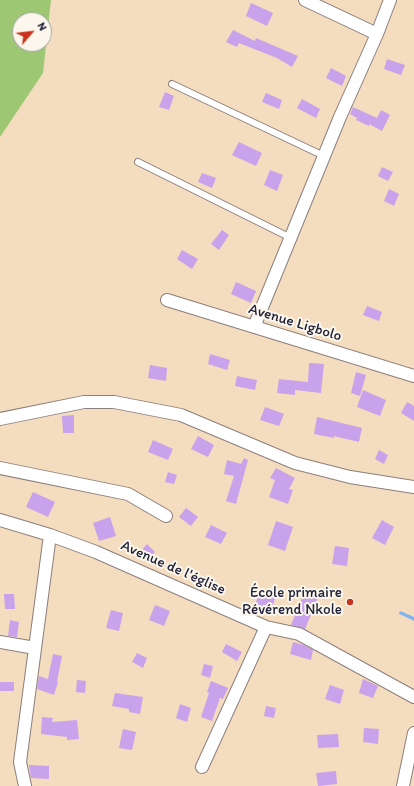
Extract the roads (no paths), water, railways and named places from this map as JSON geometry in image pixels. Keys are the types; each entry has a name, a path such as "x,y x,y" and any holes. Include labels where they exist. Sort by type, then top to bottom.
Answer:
{"street":[{"path":"305,0 377,34"},
{"path":"254,327 340,117 377,34 390,0"},
{"name":"Avenue Ligbolo","path":"167,300 414,376"},
{"path":"0,419 84,402 114,402 181,415 295,463 350,477 414,487"},
{"path":"0,468 128,494 166,516"},
{"name":"Avenue de l'église","path":"0,520 50,535 96,552 266,627 299,634 414,697"},
{"path":"25,786 20,762 50,535"},
{"path":"202,767 266,627"},
{"path":"0,642 35,648"},
{"path":"403,786 414,733"}],"lane":[{"path":"172,84 324,156"},
{"path":"138,162 291,238"}],"waterway":[{"path":"401,613 414,619"}],"place":[{"name":"École primaire Révérend Nkole","path":"350,602"}]}
